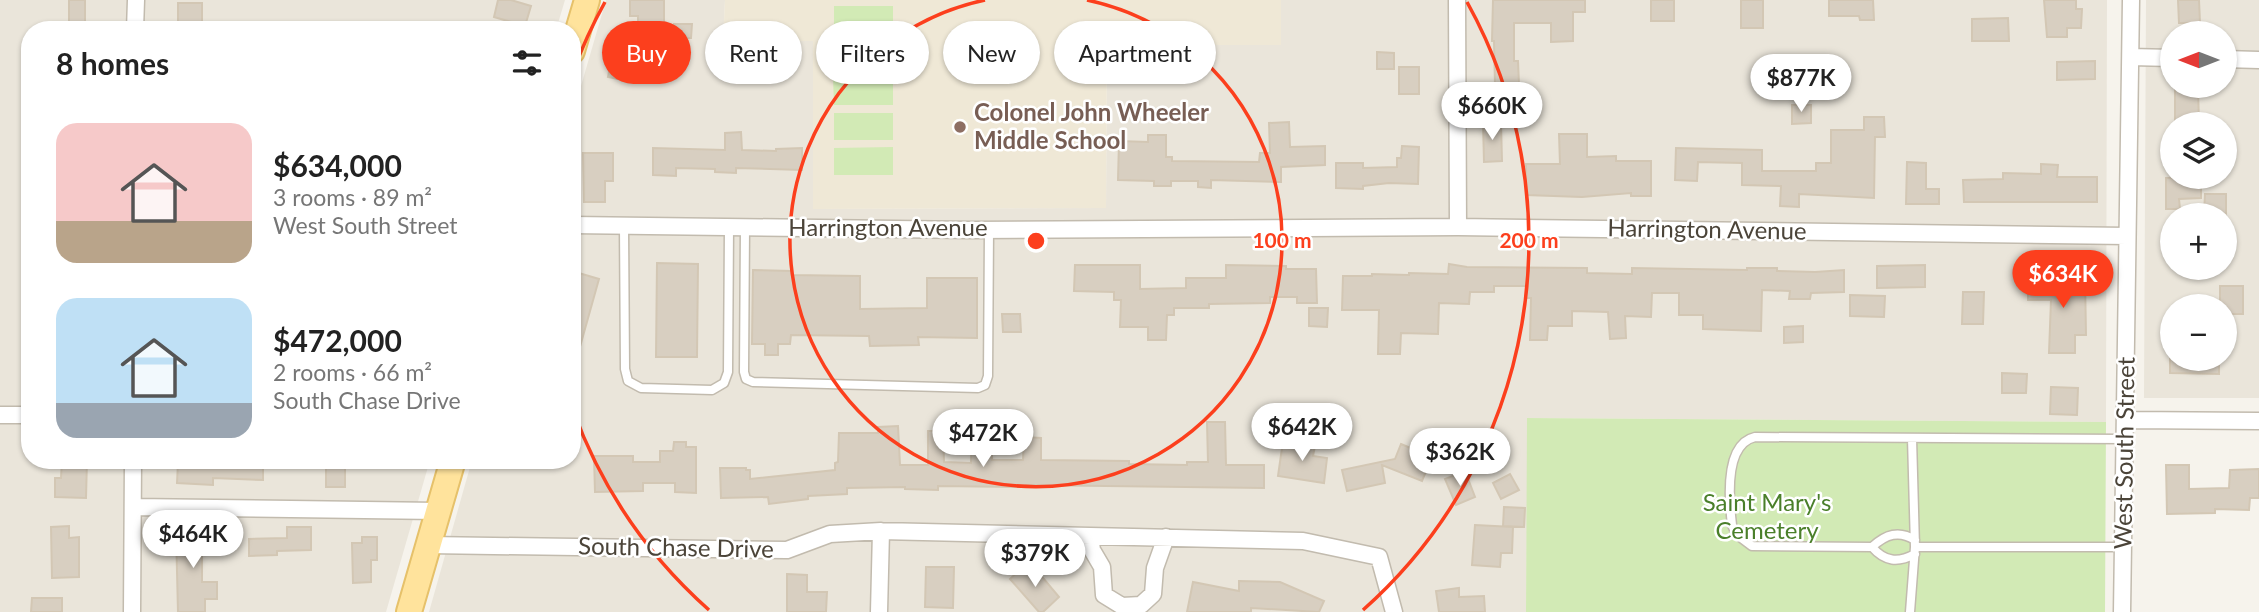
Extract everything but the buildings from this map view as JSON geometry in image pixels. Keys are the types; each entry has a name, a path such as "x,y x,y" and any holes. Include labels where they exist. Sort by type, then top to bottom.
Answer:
{"main road":[{"path":"581,21 587,0"},
{"path":"409,612 450,469"}],"street":[{"path":"135,21 136,0"},
{"path":"1457,0 1458,227"},
{"name":"West South Street","path":"2122,612 2127,420 2131,0"},
{"path":"2131,57 2160,58"},
{"path":"2237,59 2259,60"},
{"name":"Harrington Avenue","path":"581,225 989,229 1458,227 2127,236"},
{"path":"0,415 21,415"},
{"path":"2127,420 2259,421"},
{"path":"132,469 132,612"},
{"path":"133,507 438,511"},
{"path":"879,612 881,531"},
{"name":"South Chase Drive","path":"428,545 788,550 830,534 881,531 1303,541 1379,557 1394,612"},
{"path":"1090,537 1092,550 1102,567 1104,595 1122,606 1141,605 1153,594 1155,568 1166,537"}],"lane":[{"path":"624,226 625,369 628,381 641,388 712,390 724,383 728,372 737,227"},
{"path":"737,227 746,379 753,382 978,388 985,385 988,376 989,229"},
{"path":"1915,547 1906,534 1893,534 1872,547 1752,546 1736,534 1731,513 1734,453 1740,444 1755,437 2126,439"},
{"path":"1910,612 1915,547 1912,438"},
{"path":"1872,547 1891,561 1899,561 1915,547 2124,547"}],"shaded area":[{"path":"0,0 565,0 559,21 21,21 21,469 427,469 386,612 0,612"},
{"path":"606,0 725,0 724,21 705,21 705,84 802,84 802,41 813,41 814,209 1106,208 1107,84 1216,84 1216,45 1281,45 1281,0 2107,0 2106,422 1528,418 1526,612 429,612 469,469 581,469 581,86"},
{"name":"Colonel John Wheeler Middle School","path":"725,0 1281,0 1281,45 1216,45 1216,21 1054,21 1054,84 1107,84 1106,208 813,209 813,41 802,41 802,21 724,21"},
{"path":"2146,0 2259,0 2259,398 2144,398"}],"green space":[{"path":"834,6 893,6 893,21 834,21"},
{"path":"833,84 893,84 893,105 834,105"},
{"path":"834,113 893,113 893,140 834,140"},
{"path":"893,147 893,175 834,175 834,148"},
{"name":"Saint Mary's Cemetery","path":"1527,418 2106,422 2105,612 1526,612"}],"place":[{"name":"Colonel John Wheeler Middle School","path":"960,127"}]}
